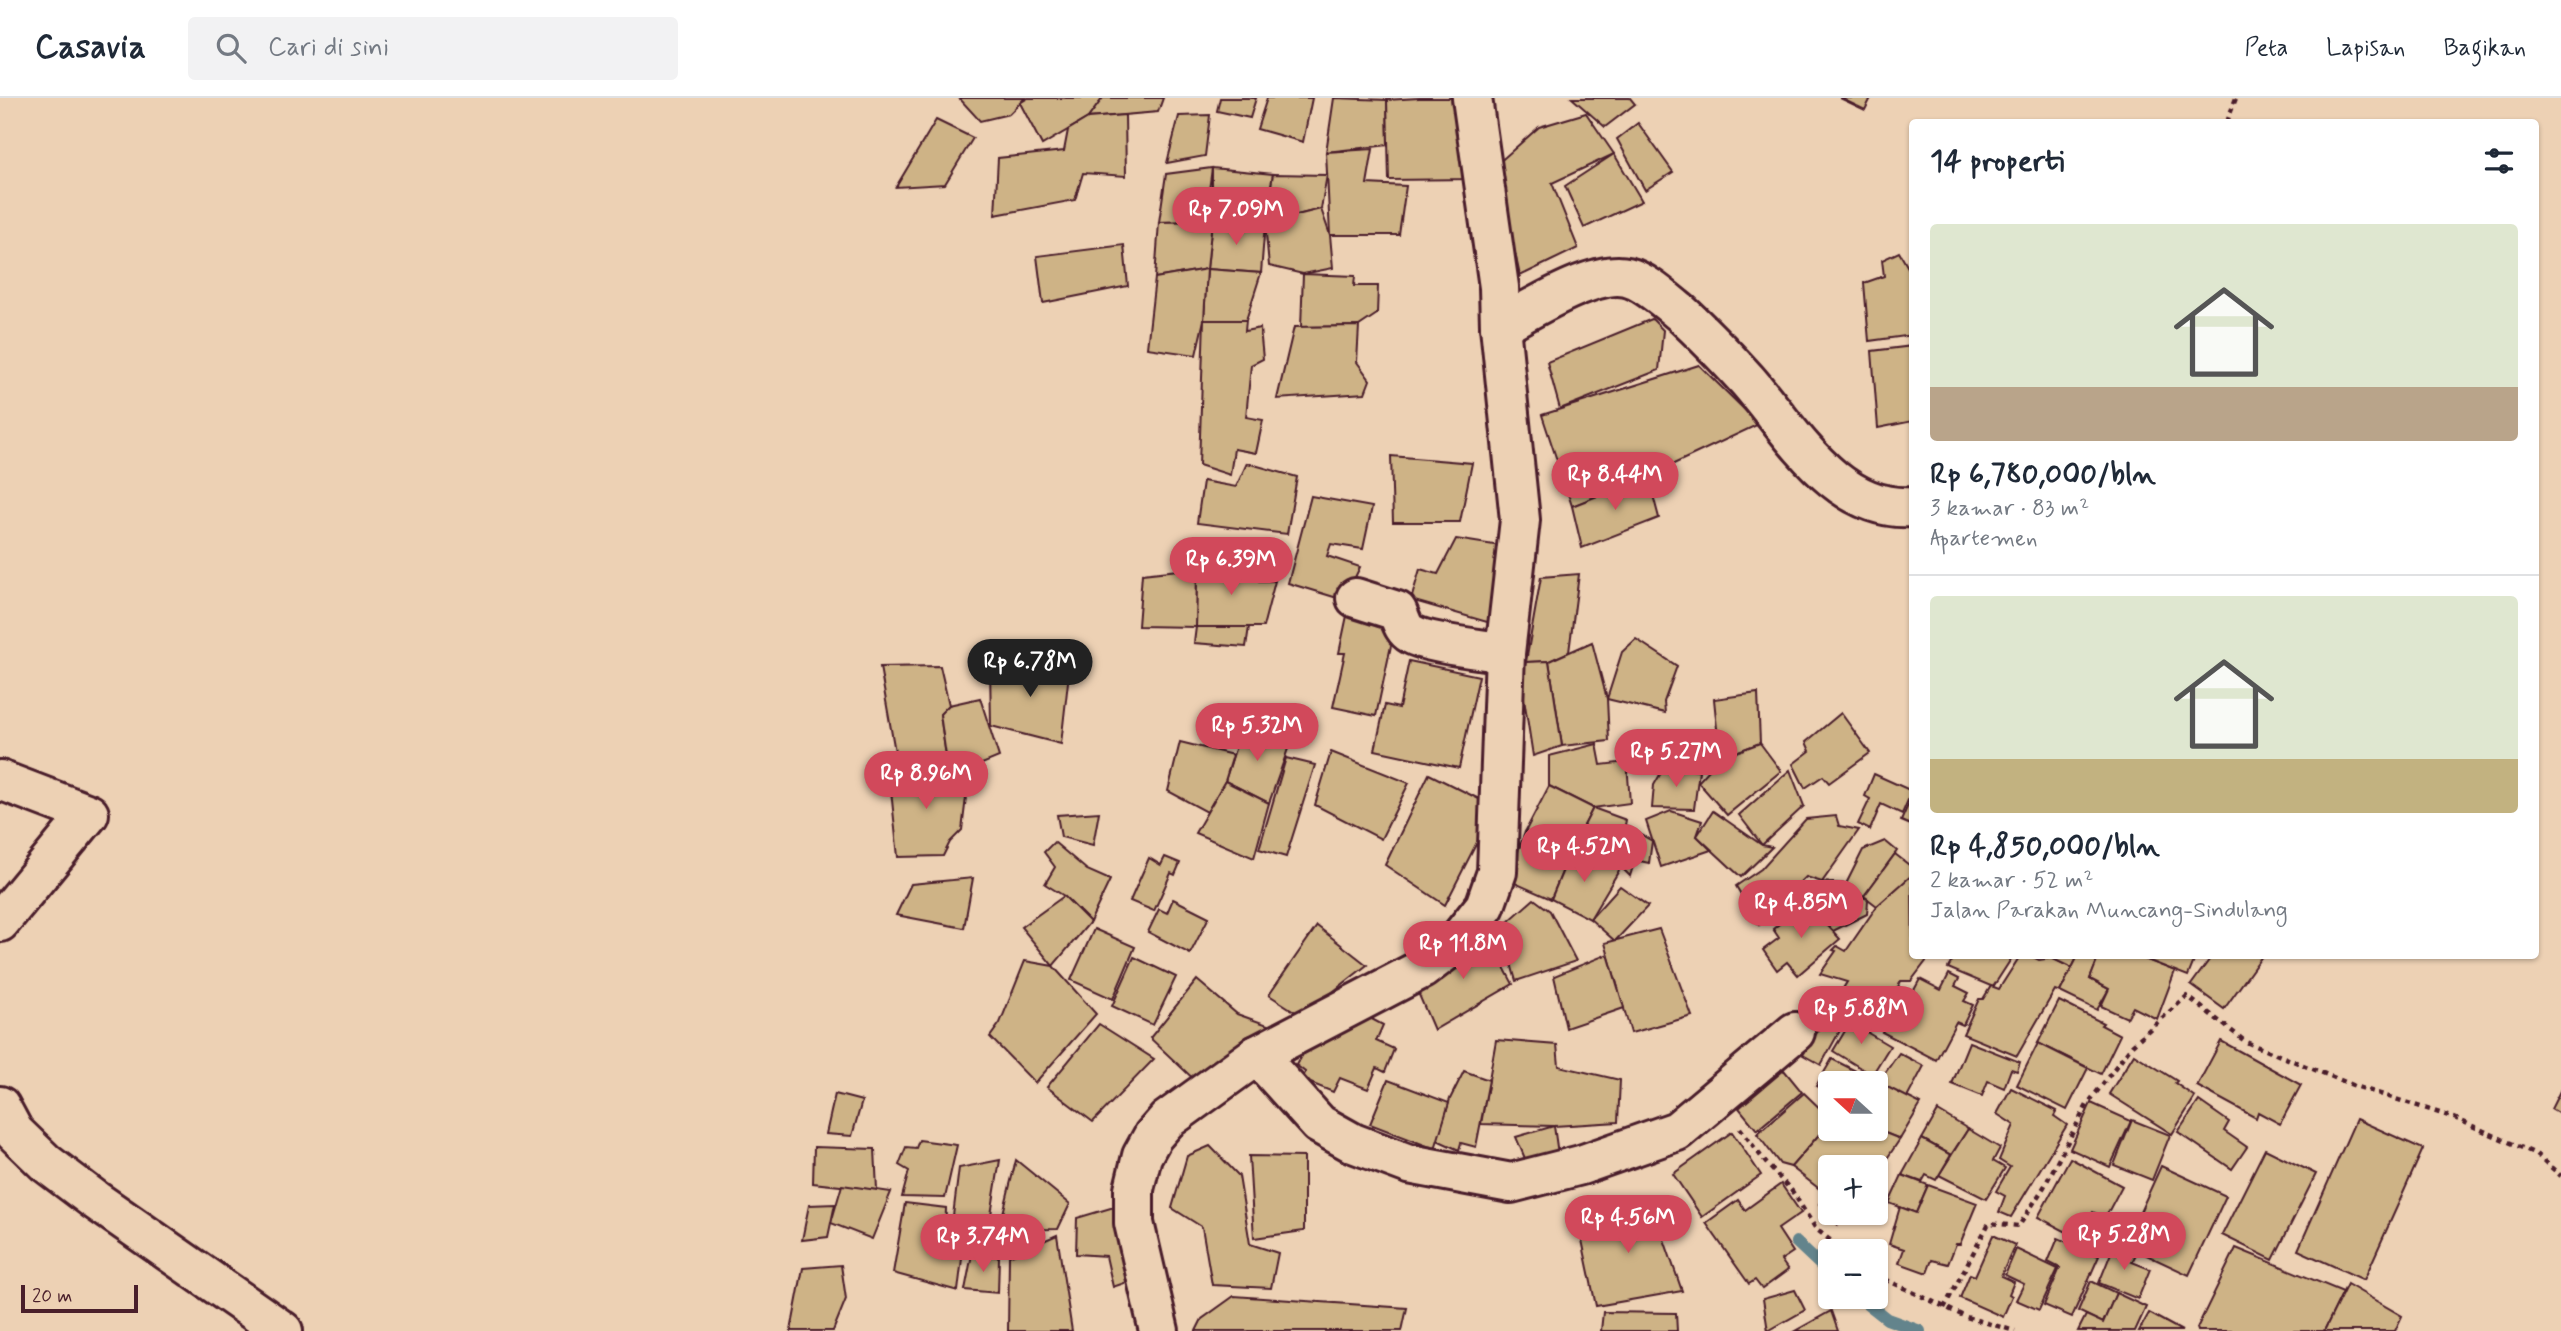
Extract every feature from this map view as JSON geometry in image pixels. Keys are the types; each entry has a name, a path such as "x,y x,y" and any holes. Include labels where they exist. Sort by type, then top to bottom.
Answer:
{"street":[{"path":"1159,1331 1134,1223 1134,1189 1142,1156 1167,1120 1257,1055 1422,969 1455,944 1485,906 1497,872 1505,653 1520,520 1500,326 1499,287 1472,98"},
{"path":"1500,326 1565,291 1602,278 1627,277 1659,294 1692,323 1746,380 1832,479 1857,496 1883,505 1909,507"},
{"path":"1356,598 1397,611 1403,626 1411,634 1444,643 1505,653"},
{"path":"0,780 89,814 0,922"},
{"path":"1257,1055 1319,1124 1353,1143 1409,1164 1511,1183 1581,1165 1677,1131 1795,1032"},
{"path":"0,1105 14,1132 46,1163 260,1324"}],"path":[{"path":"2228,119 2236,98"},
{"path":"1944,1308 1989,1223 2019,1226 2044,1187 2087,1105 2133,1045 2187,996 2246,1042 2355,1086 2452,1117 2536,1154 2561,1176"},
{"path":"1716,1097 1766,1163 1792,1191 1816,1229 1829,1239"},
{"path":"1888,1281 1966,1317 2015,1331"}],"building":[{"path":"959,98 1025,98 1009,114 980,121"},
{"path":"1028,98 1103,98 1088,118 1042,145 1020,103"},
{"path":"1103,98 1163,98 1158,112 1088,118"},
{"path":"1220,98 1256,98 1250,118 1217,111"},
{"path":"1267,98 1312,98 1303,142 1257,129"},
{"path":"1334,98 1387,100 1388,145 1326,152"},
{"path":"1458,98 1471,179 1389,180 1387,100"},
{"path":"1572,98 1630,98 1635,104 1605,127"},
{"path":"1840,98 1871,98 1865,110"},
{"path":"1586,113 1614,154 1552,183 1578,248 1520,276 1496,165 1539,127"},
{"path":"1125,115 1126,176 1083,173 1075,200 995,215 998,158 1064,151 1068,130 1088,118"},
{"path":"1210,115 1205,156 1167,163 1179,116"},
{"path":"936,120 973,138 945,184 896,187"},
{"path":"1638,123 1673,172 1645,190 1617,139"},
{"path":"1373,149 1367,184 1406,186 1399,235 1330,235 1326,152"},
{"path":"1614,154 1642,201 1584,228 1565,186"},
{"path":"1212,168 1273,174 1265,223 1212,221"},
{"path":"1212,168 1205,221 1159,222 1166,174"},
{"path":"1273,174 1327,175 1321,209 1265,223"},
{"path":"1321,209 1330,235 1333,268 1303,274 1269,266 1265,223"},
{"path":"1212,221 1265,223 1261,273 1207,269"},
{"path":"1212,221 1207,269 1155,278 1159,222"},
{"path":"1124,245 1128,286 1043,303 1037,256"},
{"path":"1899,252 1909,269 1909,336 1869,341 1864,283 1884,276 1882,260"},
{"path":"1207,269 1261,273 1246,320 1204,320"},
{"path":"1207,269 1204,320 1196,355 1147,348 1155,278"},
{"path":"1303,274 1355,276 1354,286 1378,286 1377,314 1359,326 1301,327"},
{"path":"1652,319 1663,330 1659,370 1560,409 1547,362"},
{"path":"1204,320 1246,320 1245,331 1260,328 1263,359 1251,365 1246,417 1263,420 1256,453 1234,449 1230,475 1199,465"},
{"path":"1359,326 1357,362 1370,380 1365,393 1277,399 1294,327"},
{"path":"1909,346 1909,422 1878,428 1872,351"},
{"path":"1699,365 1759,424 1648,476 1572,506 1542,415"},
{"path":"1391,456 1472,463 1460,522 1393,522"},
{"path":"1247,463 1297,477 1287,534 1197,523 1203,481 1236,487"},
{"path":"1648,476 1659,518 1582,548 1572,506"},
{"path":"1311,496 1372,507 1363,549 1331,544 1327,556 1360,567 1344,600 1288,583"},
{"path":"1456,539 1507,547 1494,624 1411,600 1420,569 1438,574"},
{"path":"1242,562 1243,573 1258,572 1259,581 1275,581 1263,627 1196,627 1197,568"},
{"path":"1197,568 1196,627 1138,626 1142,574"},
{"path":"1579,574 1569,652 1549,661 1526,662 1541,577"},
{"path":"1348,611 1396,622 1376,716 1333,707 1345,653 1339,653"},
{"path":"1196,627 1249,627 1246,647 1194,643"},
{"path":"1636,639 1677,666 1664,702 1665,713 1607,699 1622,652"},
{"path":"1592,642 1607,699 1609,741 1562,746 1549,661"},
{"path":"1409,661 1479,676 1459,768 1375,750 1385,705 1399,708"},
{"path":"1549,661 1562,746 1533,756 1521,679 1526,662"},
{"path":"1070,664 1061,744 991,726 990,665"},
{"path":"940,666 949,705 940,714 946,756 897,763 880,667"},
{"path":"1758,693 1760,743 1720,758 1714,699"},
{"path":"980,698 999,757 953,776 946,756 940,714 949,705"},
{"path":"1841,713 1870,753 1829,783 1823,776 1805,788 1793,764 1810,751 1806,742"},
{"path":"1243,724 1290,743 1269,803 1225,781"},
{"path":"1180,742 1233,755 1225,781 1207,812 1168,791"},
{"path":"1760,743 1781,771 1727,815 1698,782 1720,758"},
{"path":"1597,744 1601,765 1627,762 1630,803 1593,808 1549,786 1549,756"},
{"path":"1331,752 1409,783 1381,839 1315,805"},
{"path":"1286,758 1315,765 1286,857 1259,849"},
{"path":"915,760 967,789 962,830 950,842 943,856 898,857 890,781"},
{"path":"1665,766 1699,771 1694,809 1652,808 1654,785"},
{"path":"1790,770 1804,806 1762,845 1739,815"},
{"path":"1429,774 1495,807 1445,905 1385,865"},
{"path":"1874,774 1909,790 1909,798 1902,814 1881,804 1870,830 1858,824 1870,799 1865,796"},
{"path":"1225,781 1269,803 1254,858 1195,833"},
{"path":"1549,786 1593,808 1570,853 1525,832"},
{"path":"1909,803 1909,824 1901,821"},
{"path":"1593,808 1626,820 1625,825 1652,841 1649,863 1635,860 1630,876 1621,867 1570,853"},
{"path":"1671,811 1702,821 1697,836 1711,850 1661,867 1646,821"},
{"path":"1713,811 1762,845 1772,847 1741,877 1697,836"},
{"path":"1099,812 1093,845 1061,837 1057,815"},
{"path":"1836,816 1839,826 1859,830 1822,882 1806,877 1788,895 1791,905 1759,925 1736,886 1761,869 1806,819"},
{"path":"1525,832 1570,853 1551,899 1508,880"},
{"path":"1885,841 1897,851 1864,896 1846,884 1863,850"},
{"path":"1054,842 1087,870 1110,880 1090,922 1064,896 1045,884 1055,867 1044,852"},
{"path":"1570,853 1621,867 1590,919 1551,899"},
{"path":"1895,854 1909,865 1909,878 1877,906 1864,896"},
{"path":"1165,857 1180,863 1175,875 1171,873 1154,911 1130,901 1149,858 1161,865"},
{"path":"973,878 964,928 896,915 911,884"},
{"path":"1909,878 1909,959 1928,959 1911,981 1901,981 1890,1003 1882,1000 1871,1011 1842,990 1847,982 1820,974 1836,951 1833,950 1837,946 1846,951 1877,906"},
{"path":"1822,882 1846,884 1847,893 1868,899 1867,914 1833,931 1809,905"},
{"path":"1620,886 1648,906 1615,941 1590,919"},
{"path":"1064,896 1090,922 1053,966 1021,927"},
{"path":"1173,899 1209,917 1190,954 1148,932 1159,909 1167,913"},
{"path":"1534,899 1550,911 1576,961 1516,981 1501,928"},
{"path":"1806,902 1840,939 1798,975 1787,962 1777,970 1763,950 1779,938 1773,929"},
{"path":"1317,926 1367,965 1302,1016 1269,995"},
{"path":"1483,928 1513,984 1434,1030 1414,983"},
{"path":"1094,929 1135,947 1113,999 1071,980"},
{"path":"1659,929 1692,1016 1631,1033 1605,943"},
{"path":"1608,954 1624,1008 1566,1028 1554,976"},
{"path":"1134,957 1176,977 1153,1025 1112,1006"},
{"path":"1953,959 2011,959 1993,987 1948,968"},
{"path":"2018,959 2054,959 2072,968 2060,992 2055,990 2017,1056 1963,1034 1979,999 1983,999 1991,986 1999,989"},
{"path":"2053,959 2076,959 2072,968"},
{"path":"2076,959 2098,959 2090,979 2109,989 2097,1010 2060,992"},
{"path":"2098,959 2145,959 2175,971 2157,1019 2133,1007 2127,1018 2101,1006 2109,989 2090,979"},
{"path":"2145,959 2195,959 2188,976"},
{"path":"2210,959 2260,959 2224,1009 2191,985"},
{"path":"1025,961 1053,966 1096,1014 1035,1083 990,1037 1000,1023"},
{"path":"1949,974 1959,979 1955,986 1969,993 1964,1001 1973,1005 1963,1025 1956,1022 1936,1060 1882,1032 1891,1013 1899,1018 1920,979 1941,990"},
{"path":"1197,980 1237,1014 1268,1025 1273,1036 1201,1086 1150,1038"},
{"path":"1820,1000 1848,1016 1821,1065 1803,1055 1818,1031 1806,1024"},
{"path":"2059,1001 2103,1023 2101,1025 2120,1035 2101,1074 2038,1043"},
{"path":"1366,1016 1383,1025 1376,1041 1394,1049 1385,1072 1377,1068 1368,1089 1340,1078 1333,1092 1303,1080 1305,1072 1296,1065 1317,1027"},
{"path":"1854,1016 1872,1026 1868,1033 1890,1046 1874,1071 1866,1071 1833,1051"},
{"path":"1099,1024 1154,1059 1093,1122 1047,1087"},
{"path":"1496,1040 1557,1045 1559,1066 1620,1080 1618,1122 1554,1126 1481,1124"},
{"path":"2221,1041 2301,1085 2280,1124 2258,1112 2256,1118 2197,1086"},
{"path":"1969,1042 2020,1062 2017,1071 2011,1069 2004,1088 1988,1081 1982,1096 1952,1084"},
{"path":"2038,1043 2088,1068 2067,1110 2017,1085"},
{"path":"1899,1053 1924,1066 1907,1098 1888,1088 1886,1071"},
{"path":"2134,1054 2177,1081 2175,1083 2195,1097 2172,1134 2109,1094"},
{"path":"1832,1059 1856,1071 1825,1071"},
{"path":"1784,1070 1802,1092 1757,1130 1739,1108"},
{"path":"1464,1071 1489,1080 1476,1147 1461,1143 1459,1150 1437,1140 1450,1099"},
{"path":"1388,1080 1449,1103 1435,1149 1370,1124"},
{"path":"1888,1087 1921,1104 1900,1139 1888,1134"},
{"path":"2011,1088 2057,1111 2054,1116 2067,1125 2011,1217 1999,1212 2005,1196 1996,1191 2010,1167 1999,1160 2014,1125 1997,1114"},
{"path":"2561,1089 2561,1115 2551,1109"},
{"path":"1804,1093 1818,1106 1818,1136 1791,1167 1780,1164 1757,1134"},
{"path":"835,1094 862,1101 852,1136 826,1134"},
{"path":"2199,1101 2229,1122 2224,1131 2247,1147 2232,1169 2178,1132"},
{"path":"2091,1103 2131,1121 2110,1167 2070,1149"},
{"path":"1938,1111 1968,1129 1951,1155 1922,1139"},
{"path":"2356,1119 2423,1149 2364,1280 2298,1250"},
{"path":"2132,1120 2170,1135 2152,1180 2114,1165"},
{"path":"1554,1126 1558,1154 1526,1161 1516,1137"},
{"path":"1968,1129 2000,1148 1993,1161 2005,1168 1986,1199 1939,1175"},
{"path":"1732,1132 1761,1175 1702,1217 1673,1174"},
{"path":"1888,1134 1900,1139 1888,1157 1818,1155 1818,1188 1791,1167 1818,1136 1818,1141 1888,1141"},
{"path":"1922,1139 1951,1155 1936,1180 1926,1175 1922,1182 1902,1175"},
{"path":"919,1140 957,1145 945,1198 902,1197 909,1171 899,1165 906,1147 916,1148"},
{"path":"1210,1146 1239,1176 1250,1244 1278,1253 1271,1288 1212,1285 1202,1227 1172,1208 1187,1156"},
{"path":"814,1147 875,1149 877,1190 813,1183"},
{"path":"2265,1149 2316,1174 2273,1260 2222,1235"},
{"path":"1249,1156 1304,1157 1304,1231 1254,1238"},
{"path":"2070,1158 2122,1186 2105,1218 2093,1212 2078,1238 2038,1217"},
{"path":"1000,1160 988,1233 951,1232 959,1168"},
{"path":"1016,1160 1070,1204 1058,1229 999,1230"},
{"path":"2161,1166 2226,1196 2189,1275 2125,1245"},
{"path":"1902,1175 1928,1185 1916,1213 1889,1203"},
{"path":"1781,1184 1801,1213 1778,1229 1793,1252 1781,1260 1788,1270 1762,1289 1755,1280 1749,1284 1706,1223 1738,1200 1745,1210"},
{"path":"842,1185 891,1192 872,1239 831,1223"},
{"path":"1928,1185 1977,1203 1960,1244 1956,1244 1948,1264 1932,1260 1927,1273 1899,1263 1904,1249 1889,1244 1900,1207 1916,1213"},
{"path":"1650,1199 1682,1291 1596,1306 1578,1221"},
{"path":"905,1203 946,1208 945,1238 964,1242 958,1291 893,1273"},
{"path":"835,1204 828,1237 802,1240 809,1205"},
{"path":"1124,1204 1133,1280 1113,1287 1106,1256 1076,1254 1077,1218"},
{"path":"1057,1235 1072,1331 1008,1331 1009,1256"},
{"path":"1993,1235 2015,1245 2001,1276 2014,1282 2009,1294 2012,1296 2003,1317 1960,1298 1970,1274 1975,1276"},
{"path":"2058,1238 2099,1256 2072,1317 2044,1305 2060,1268 2048,1262"},
{"path":"2115,1243 2137,1252 2132,1262 2150,1269 2138,1299 2099,1283"},
{"path":"2236,1248 2343,1292 2324,1331 2198,1331 2197,1328"},
{"path":"2016,1249 2058,1269 2039,1310 2016,1300 2024,1284 2005,1275"},
{"path":"972,1254 999,1257 998,1293 965,1290"},
{"path":"841,1265 846,1299 833,1331 791,1331 803,1268"},
{"path":"2091,1281 2116,1293 2103,1323 2078,1311"},
{"path":"2347,1284 2402,1316 2395,1331 2324,1331"},
{"path":"1795,1290 1805,1310 1768,1331 1763,1299"},
{"path":"2116,1293 2146,1307 2135,1331 2078,1331 2086,1315 2103,1323"},
{"path":"1234,1296 1407,1308 1402,1331 1196,1331 1202,1319"},
{"path":"1831,1311 1838,1331 1795,1331"},
{"path":"1603,1312 1676,1313 1677,1331 1601,1331"},
{"path":"2149,1313 2182,1331 2139,1331"}],"waterway":[{"path":"1796,1242 1818,1263"},
{"path":"1874,1309 1887,1319 1920,1331"}]}
